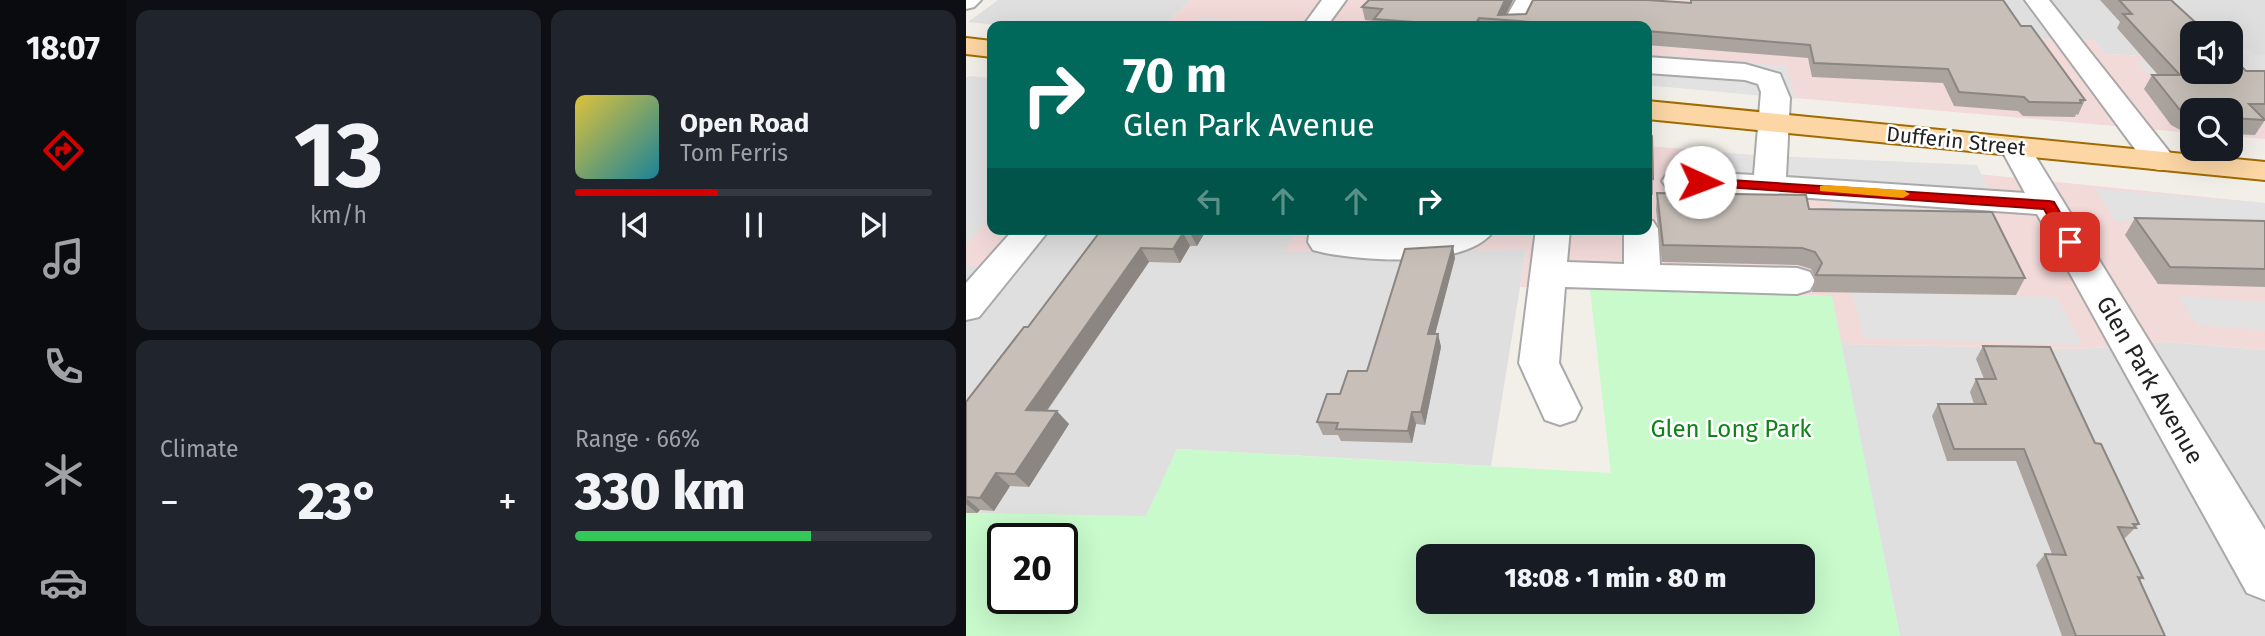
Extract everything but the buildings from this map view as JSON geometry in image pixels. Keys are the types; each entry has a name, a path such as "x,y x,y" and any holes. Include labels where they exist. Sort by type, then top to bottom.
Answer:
{"main road":[{"path":"966,46 987,49"},
{"name":"Dufferin Street","path":"1652,111 2265,172"}],"street":[{"path":"1319,21 1334,0"},
{"path":"1516,21 1528,0"},
{"path":"2037,0 2160,161"},
{"path":"1652,65 1743,73 1768,78 1774,85 1776,98 1769,185"},
{"name":"Glen Park Avenue","path":"2015,147 2265,576"},
{"path":"1678,181 2049,205"},
{"path":"966,307 1028,235"},
{"path":"1326,235 1325,242 1336,244 1436,247 1462,235"},
{"path":"1552,235 1539,363 1560,408"},
{"path":"1641,235 1642,276"},
{"path":"1548,274 1797,281"}],"shaded area":[{"path":"998,0 1190,0 1169,21 968,22"},
{"path":"1190,0 1856,0 1957,37 2094,40 2105,54 2180,57 2180,84 2243,84 2243,68 2265,62 2265,139 2243,137 2243,98 2180,98 2180,132 1652,85 1652,21 1169,21"},
{"path":"1856,0 2265,0 2265,62 2243,61 2243,21 2180,21 2180,57 2105,54 2094,40 1957,37"},
{"path":"1199,18 1267,20 1266,21 1196,21"},
{"path":"2243,49 2249,49 2256,55 2265,55 2265,77 2243,76"},
{"path":"1652,54 1786,66 1795,99 1652,85"},
{"path":"2136,59 2180,61 2180,75 2148,74"},
{"path":"966,77 987,79 987,235 1048,235 1020,268 966,266"},
{"path":"966,78 987,78 987,221 966,245"},
{"path":"1652,146 1987,175 2265,203 2265,350 2167,342 2081,349 1841,344 1831,296 1520,287 1526,250 1286,251 1293,235 1652,235"},
{"path":"1685,152 1977,165 2000,213 1834,212 1830,198 1690,195"},
{"path":"2095,189 2265,203 2265,220 2116,221"},
{"path":"1048,235 1294,235 1287,251 1526,250 1491,466 1177,449 1146,517 966,513 966,266 1020,267"},
{"path":"1852,292 2057,297 2082,345 1864,338"},
{"path":"2178,296 2265,302 2265,330 2197,325"},
{"path":"2167,342 2265,350 2265,636 1900,636 1841,344 2081,349"}],"green space":[{"name":"Glen Long Park","path":"1590,290 1832,296 1900,636 966,636 966,513 1146,516 1177,449 1611,473"}],"slow traffic":[{"path":"1825,189 1903,194"}],"route":[{"path":"1700,182 2049,205 2070,242"}]}
